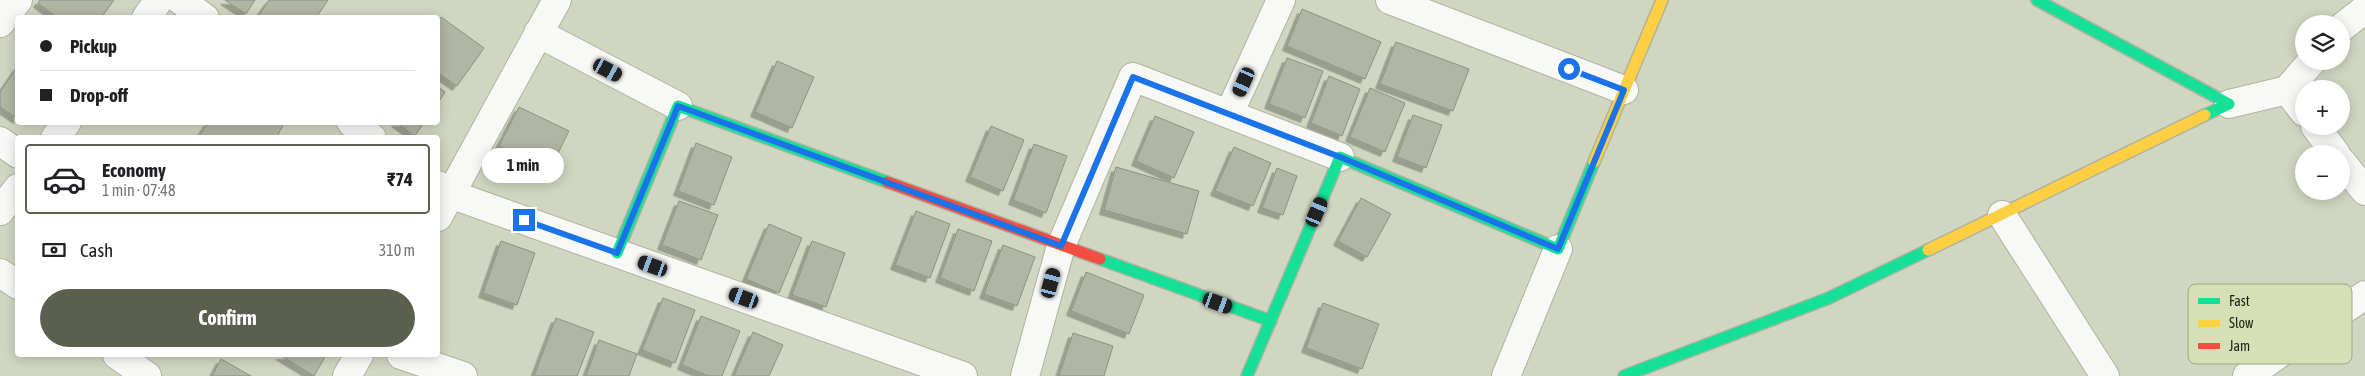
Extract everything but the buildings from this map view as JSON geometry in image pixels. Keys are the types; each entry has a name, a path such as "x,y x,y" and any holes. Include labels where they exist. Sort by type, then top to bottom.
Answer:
{"street":[{"path":"0,23 18,0"},
{"path":"148,15 159,0"},
{"path":"180,0 201,15"},
{"path":"557,0 442,199 617,253 963,376"},
{"path":"1229,114 1281,0"},
{"path":"1390,0 1446,10 1624,90"},
{"path":"1506,376 1662,0"},
{"path":"2036,0 2230,104"},
{"path":"2350,21 2365,9"},
{"path":"538,33 678,106 1271,321"},
{"path":"1624,376 1828,298 2230,104 2287,90 2304,70"},
{"path":"1025,376 1061,246 1133,77 1340,157 1558,249"},
{"path":"2287,90 2295,100"},
{"path":"617,253 678,106"},
{"path":"355,125 368,135"},
{"path":"0,141 15,152"},
{"path":"1247,376 1340,157"},
{"path":"2350,172 2365,191"},
{"path":"0,211 15,192"},
{"path":"2002,215 2106,376"},
{"path":"0,273 15,283"},
{"path":"2352,304 2365,295"},
{"path":"120,357 147,376"},
{"path":"347,376 358,357"},
{"path":"407,357 463,376"},
{"path":"2247,376 2264,364"}],"traffic: fast":[{"path":"2037,0 2229,104 2205,115"},
{"path":"617,253 678,106 887,182"},
{"path":"1247,376 1340,157 1558,249 1594,162"},
{"path":"1624,376 1829,298 1928,250"},
{"path":"1100,259 1271,321"}],"traffic: slow":[{"path":"1594,162 1662,0"},
{"path":"1928,250 2205,115"}],"traffic: jam":[{"path":"887,182 1100,259"}],"route":[{"path":"524,220 617,253 678,106 1061,246 1133,77 1340,157 1558,249 1624,90 1569,69"}]}
